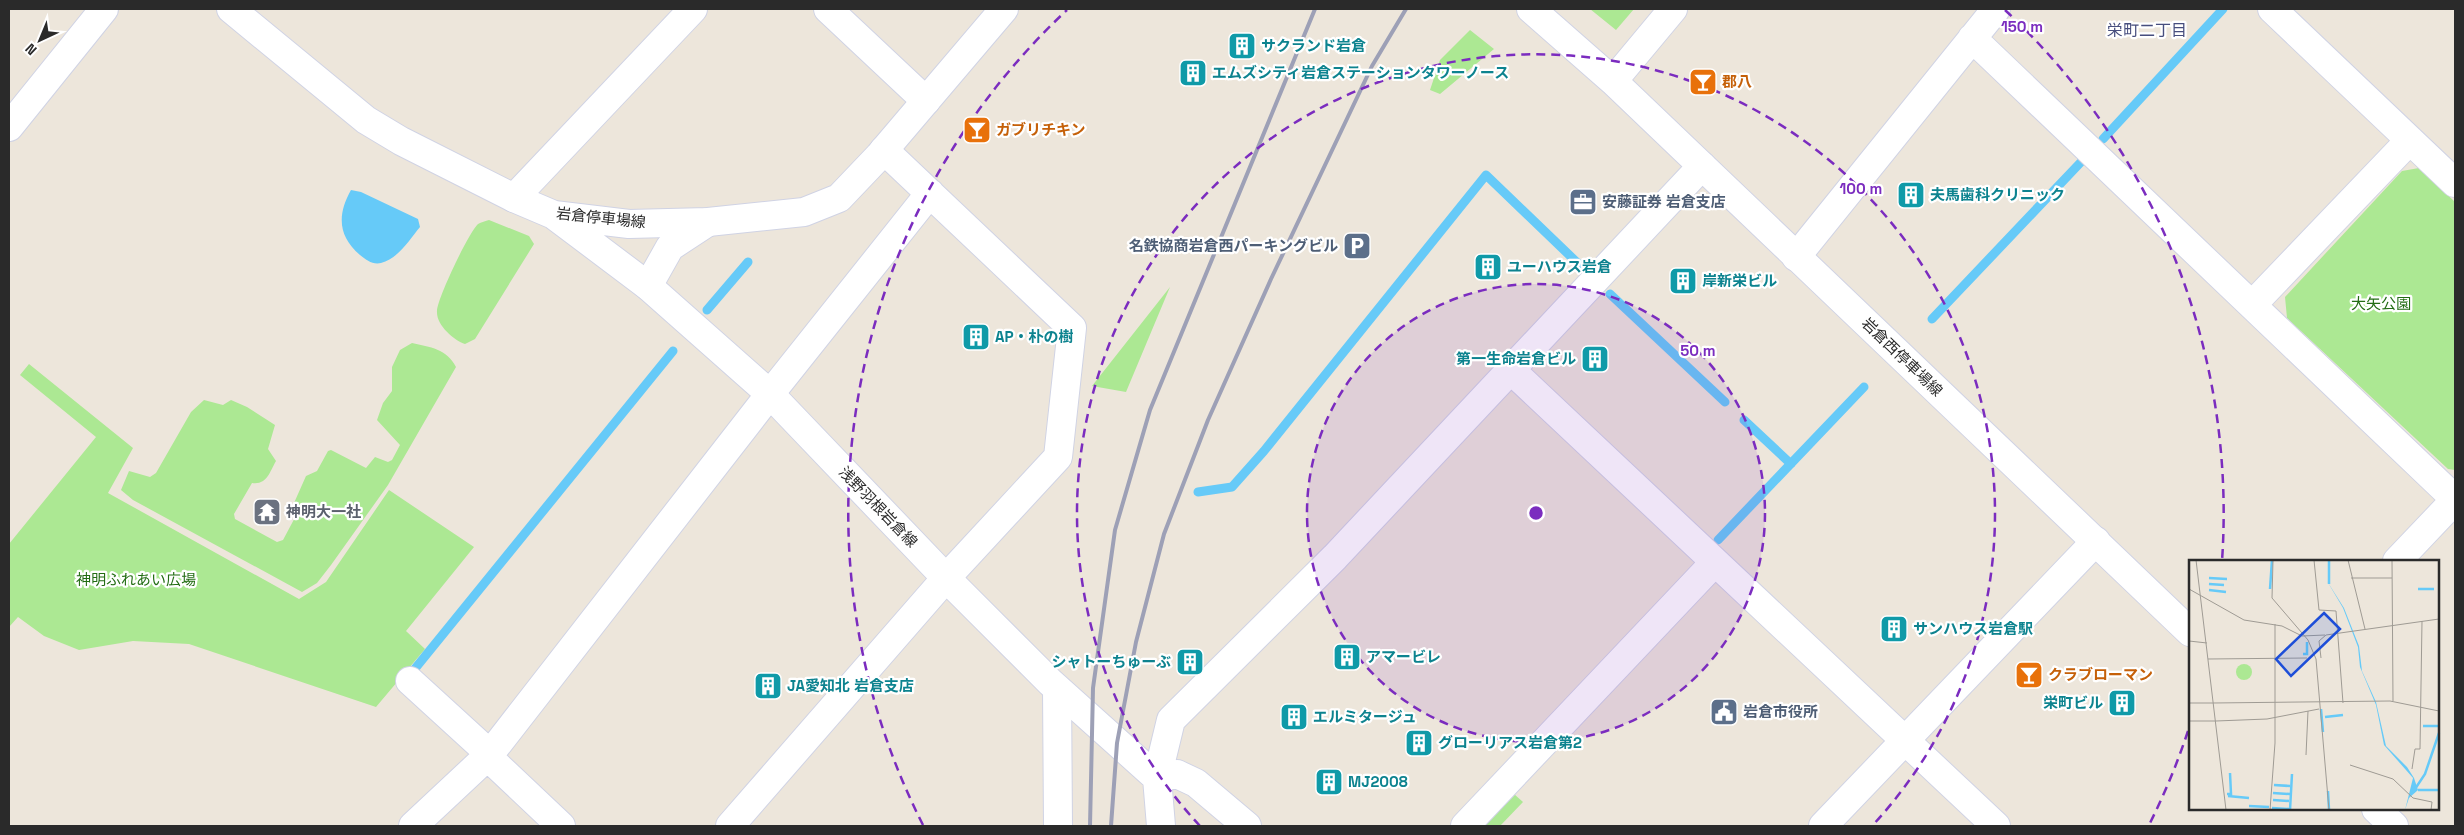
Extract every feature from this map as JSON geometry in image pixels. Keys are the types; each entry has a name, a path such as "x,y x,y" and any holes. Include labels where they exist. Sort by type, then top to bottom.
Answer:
{"street":[{"path":"9,127 104,9"},
{"name":"岩倉停車場線","path":"230,9 366,120 402,142 514,198 554,215 629,224 708,222 804,212 839,198 884,150 1004,9"},
{"path":"514,198 693,9"},
{"path":"828,9 926,101"},
{"name":"岩倉西停車場線","path":"1531,9 1613,82 1702,166 2189,631"},
{"path":"1613,82 1673,9"},
{"path":"1796,256 1996,9"},
{"path":"2272,9 2455,183"},
{"path":"1972,38 2455,499 2398,560"},
{"path":"2252,305 2410,140"},
{"path":"730,826 946,578 1058,457 1072,328 884,150"},
{"path":"1161,826 1157,778 1171,720 1322,570 1702,166"},
{"path":"413,826 489,755 770,394 930,193"},
{"name":"浅野羽根岩倉線","path":"554,215 648,286 770,394 946,578 1057,689 1157,778"},
{"path":"648,286 670,247 708,222"},
{"path":"1512,370 1996,826"},
{"path":"1822,826 2096,541"},
{"path":"1465,826 1715,562"},
{"path":"410,682 489,755 561,826"},
{"path":"1057,689 1058,826"},
{"path":"1157,778 1177,774 1196,783 1247,826"},
{"path":"2377,810 2394,826"}],"green space":[{"path":"1590,9 1634,9 1616,30"},
{"path":"1470,30 1494,49 1440,94 1430,90 1440,60"},
{"name":"大矢公園","path":"2419,168 2455,202 2455,470 2448,469 2287,318 2285,297 2402,171"},
{"path":"489,220 529,236 534,244 475,339 465,344 446,331 439,322 437,316 438,304 468,239 478,224"},
{"path":"1170,287 1126,392 1092,386"},
{"path":"412,343 443,353 448,356 456,367 388,485 317,583 302,592 133,500 121,490 129,471 150,477 156,473 191,412 204,400 223,405 231,400 247,407 275,425 268,449 276,461 264,480 252,483 234,514 235,519 277,542 283,540 299,510 294,503 306,476 317,471 328,451 331,450 366,468 375,457 388,462 392,460 400,445 377,420 383,403 392,391 392,367 400,350"},
{"name":"神明ふれあい広場","path":"29,364 133,448 108,493 299,599 326,582 389,490 474,547 406,631 425,649 376,707 189,644 133,641 79,650 44,636 18,617 9,627 9,544 96,437 20,375"},
{"path":"1514,794 1523,802 1500,826 1484,826"}],"water":[{"path":"351,190 361,192 418,219 420,227 403,248 387,261 381,263 370,262 360,255 347,240 342,225 342,217 346,199"}],"waterway":[{"path":"2103,139 2223,9"},
{"path":"1932,319 2081,162"},
{"path":"1198,492 1232,487 1264,451 1486,175 1589,274"},
{"path":"707,310 748,262"},
{"path":"1610,294 1725,402"},
{"path":"409,676 673,351"},
{"path":"1718,540 1864,387"},
{"path":"1744,420 1791,464"}],"railway":[{"path":"1090,826 1093,688 1115,530 1150,410 1315,9"},
{"path":"1111,826 1117,743 1136,642 1164,534 1208,420 1271,279 1372,66 1406,9"}],"place":[{"name":"サクランド岩倉","path":"1242,46"},
{"name":"エムズシティ岩倉ステーションタワーノース","path":"1193,73"},
{"name":"郡八","path":"1703,82"},
{"name":"ガブリチキン","path":"977,130"},
{"name":"夫馬歯科クリニック","path":"1911,195"},
{"name":"安藤証券 岩倉支店","path":"1583,202"},
{"name":"名鉄協商岩倉西パーキングビル","path":"1357,246"},
{"name":"ユーハウス岩倉","path":"1488,267"},
{"name":"岸新栄ビル","path":"1683,281"},
{"name":"AP・朴の樹","path":"976,337"},
{"name":"第一生命岩倉ビル","path":"1595,359"},
{"name":"神明大一社","path":"267,512"},
{"name":"サンハウス岩倉駅","path":"1894,629"},
{"name":"アマービレ","path":"1347,657"},
{"name":"シャトーちゅーぶ","path":"1190,662"},
{"name":"クラブローマン","path":"2029,675"},
{"name":"JA愛知北 岩倉支店","path":"768,686"},
{"name":"栄町ビル","path":"2122,703"},
{"name":"岩倉市役所","path":"1724,712"},
{"name":"エルミタージュ","path":"1294,717"},
{"name":"グローリアス岩倉第2","path":"1419,743"},
{"name":"MJ2008","path":"1329,782"}],"district":[{"name":"栄町二丁目","path":"2147,30"}]}
